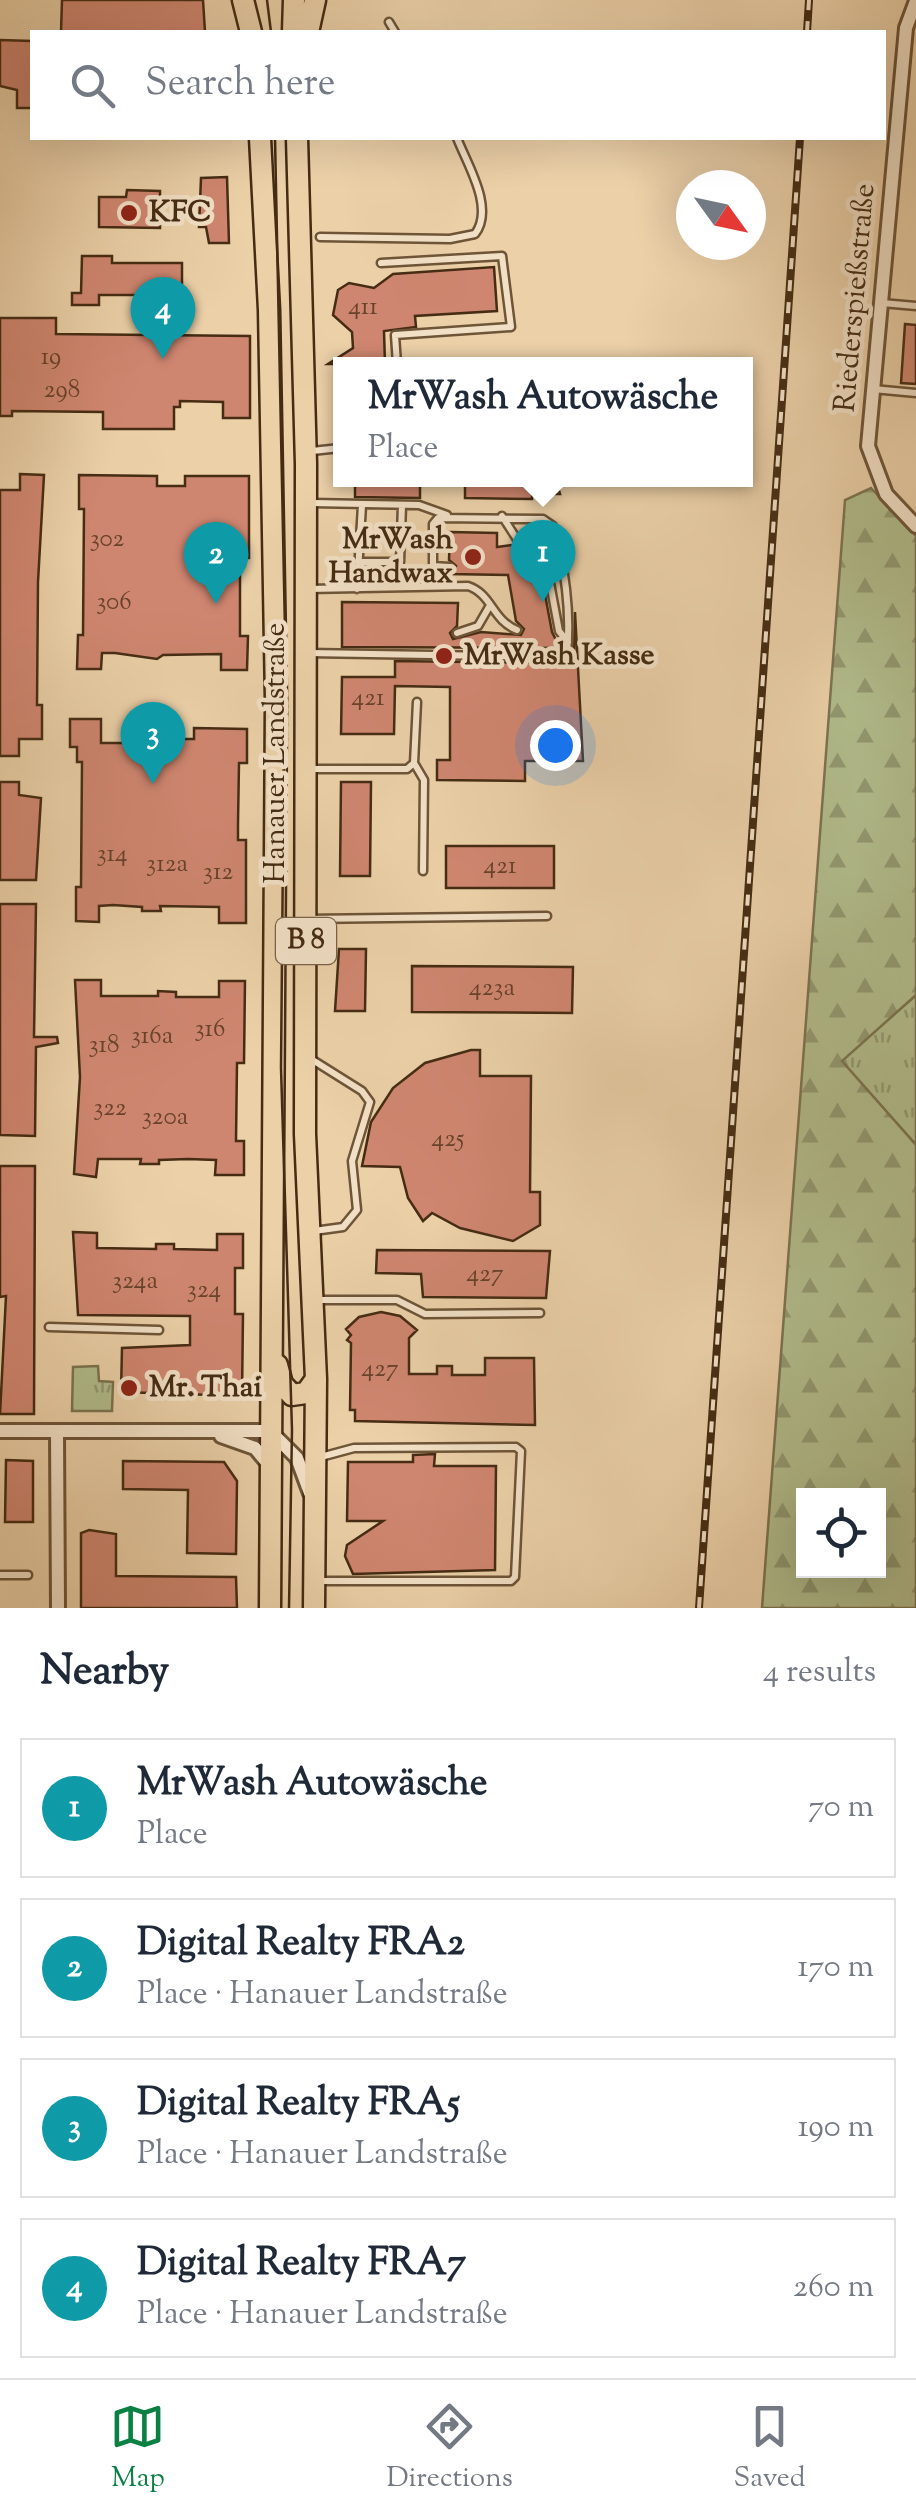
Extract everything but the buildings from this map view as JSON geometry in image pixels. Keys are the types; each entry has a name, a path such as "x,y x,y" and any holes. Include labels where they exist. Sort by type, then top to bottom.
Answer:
{"main road":[{"path":"243,0 251,30"},
{"path":"292,30 294,0"},
{"path":"308,30 315,0"},
{"name":"Hanauer Landstraße","path":"260,140 269,310 276,701 270,1608"},
{"name":"Hanauer Landstraße","path":"297,140 310,460 306,503 306,1055 316,1379 314,1608"},
{"path":"272,1343 282,1384 292,1395 306,1393 316,1379"}],"street":[{"name":"Riederspießstraße","path":"916,1 906,28 872,389 872,461 886,494 916,526"},
{"path":"0,1431 270,1431 301,1466 315,1515"},
{"path":"57,1434 58,1608"},
{"path":"214,1434 255,1448 270,1466"}],"lane":[{"path":"389,22 395,30"},
{"path":"320,237 450,239 475,234 483,216 459,140"},
{"path":"381,263 502,256 512,326 396,335 397,357"},
{"path":"881,303 916,306"},
{"path":"872,389 916,393"},
{"path":"310,460 333,451"},
{"path":"306,503 427,506 448,516 538,518 553,526 556,535 571,628 567,652 559,657 307,652"},
{"path":"357,589 362,505"},
{"path":"361,562 400,562 402,505"},
{"path":"433,584 432,524 448,516"},
{"path":"502,516 520,544"},
{"path":"538,518 559,631 568,642"},
{"path":"433,566 449,566"},
{"path":"306,589 433,584 474,587 498,619 517,630"},
{"path":"458,633 478,626 490,606"},
{"path":"417,702 414,763 424,780 423,871"},
{"path":"306,769 406,768 414,763"},
{"path":"306,919 547,916"},
{"path":"306,1055 362,1090 370,1102 352,1161 357,1210 343,1227 310,1230"},
{"path":"314,1300 397,1300 424,1314 540,1313"},
{"path":"49,1327 160,1330"},
{"path":"314,1582 511,1581 515,1577 522,1451 354,1448 316,1458"},
{"path":"0,1575 28,1575"}],"green space":[{"path":"871,488 916,536 916,995 842,1061 916,1145 916,1608 762,1608 845,500"},
{"path":"916,995 916,1145 841,1061"},
{"path":"98,1366 99,1381 113,1382 112,1411 72,1411 73,1367"}],"tram line":[{"path":"267,0 271,30"},
{"path":"275,140 285,631 281,1068 292,1430 289,1608"}],"railway":[{"path":"807,30 809,0"},
{"path":"699,1608 800,140"}],"place":[{"name":"KFC","path":"129,213"},
{"name":"Digital Realty FRA7","path":"163,359"},
{"name":"MrWash Handwax","path":"473,557"},
{"name":"MrWash Autowäsche","path":"543,602"},
{"name":"Digital Realty FRA2","path":"216,604"},
{"name":"MrWash Kasse","path":"444,656"},
{"name":"Digital Realty FRA5","path":"153,784"},
{"name":"Mr. Thai","path":"129,1388"}]}
